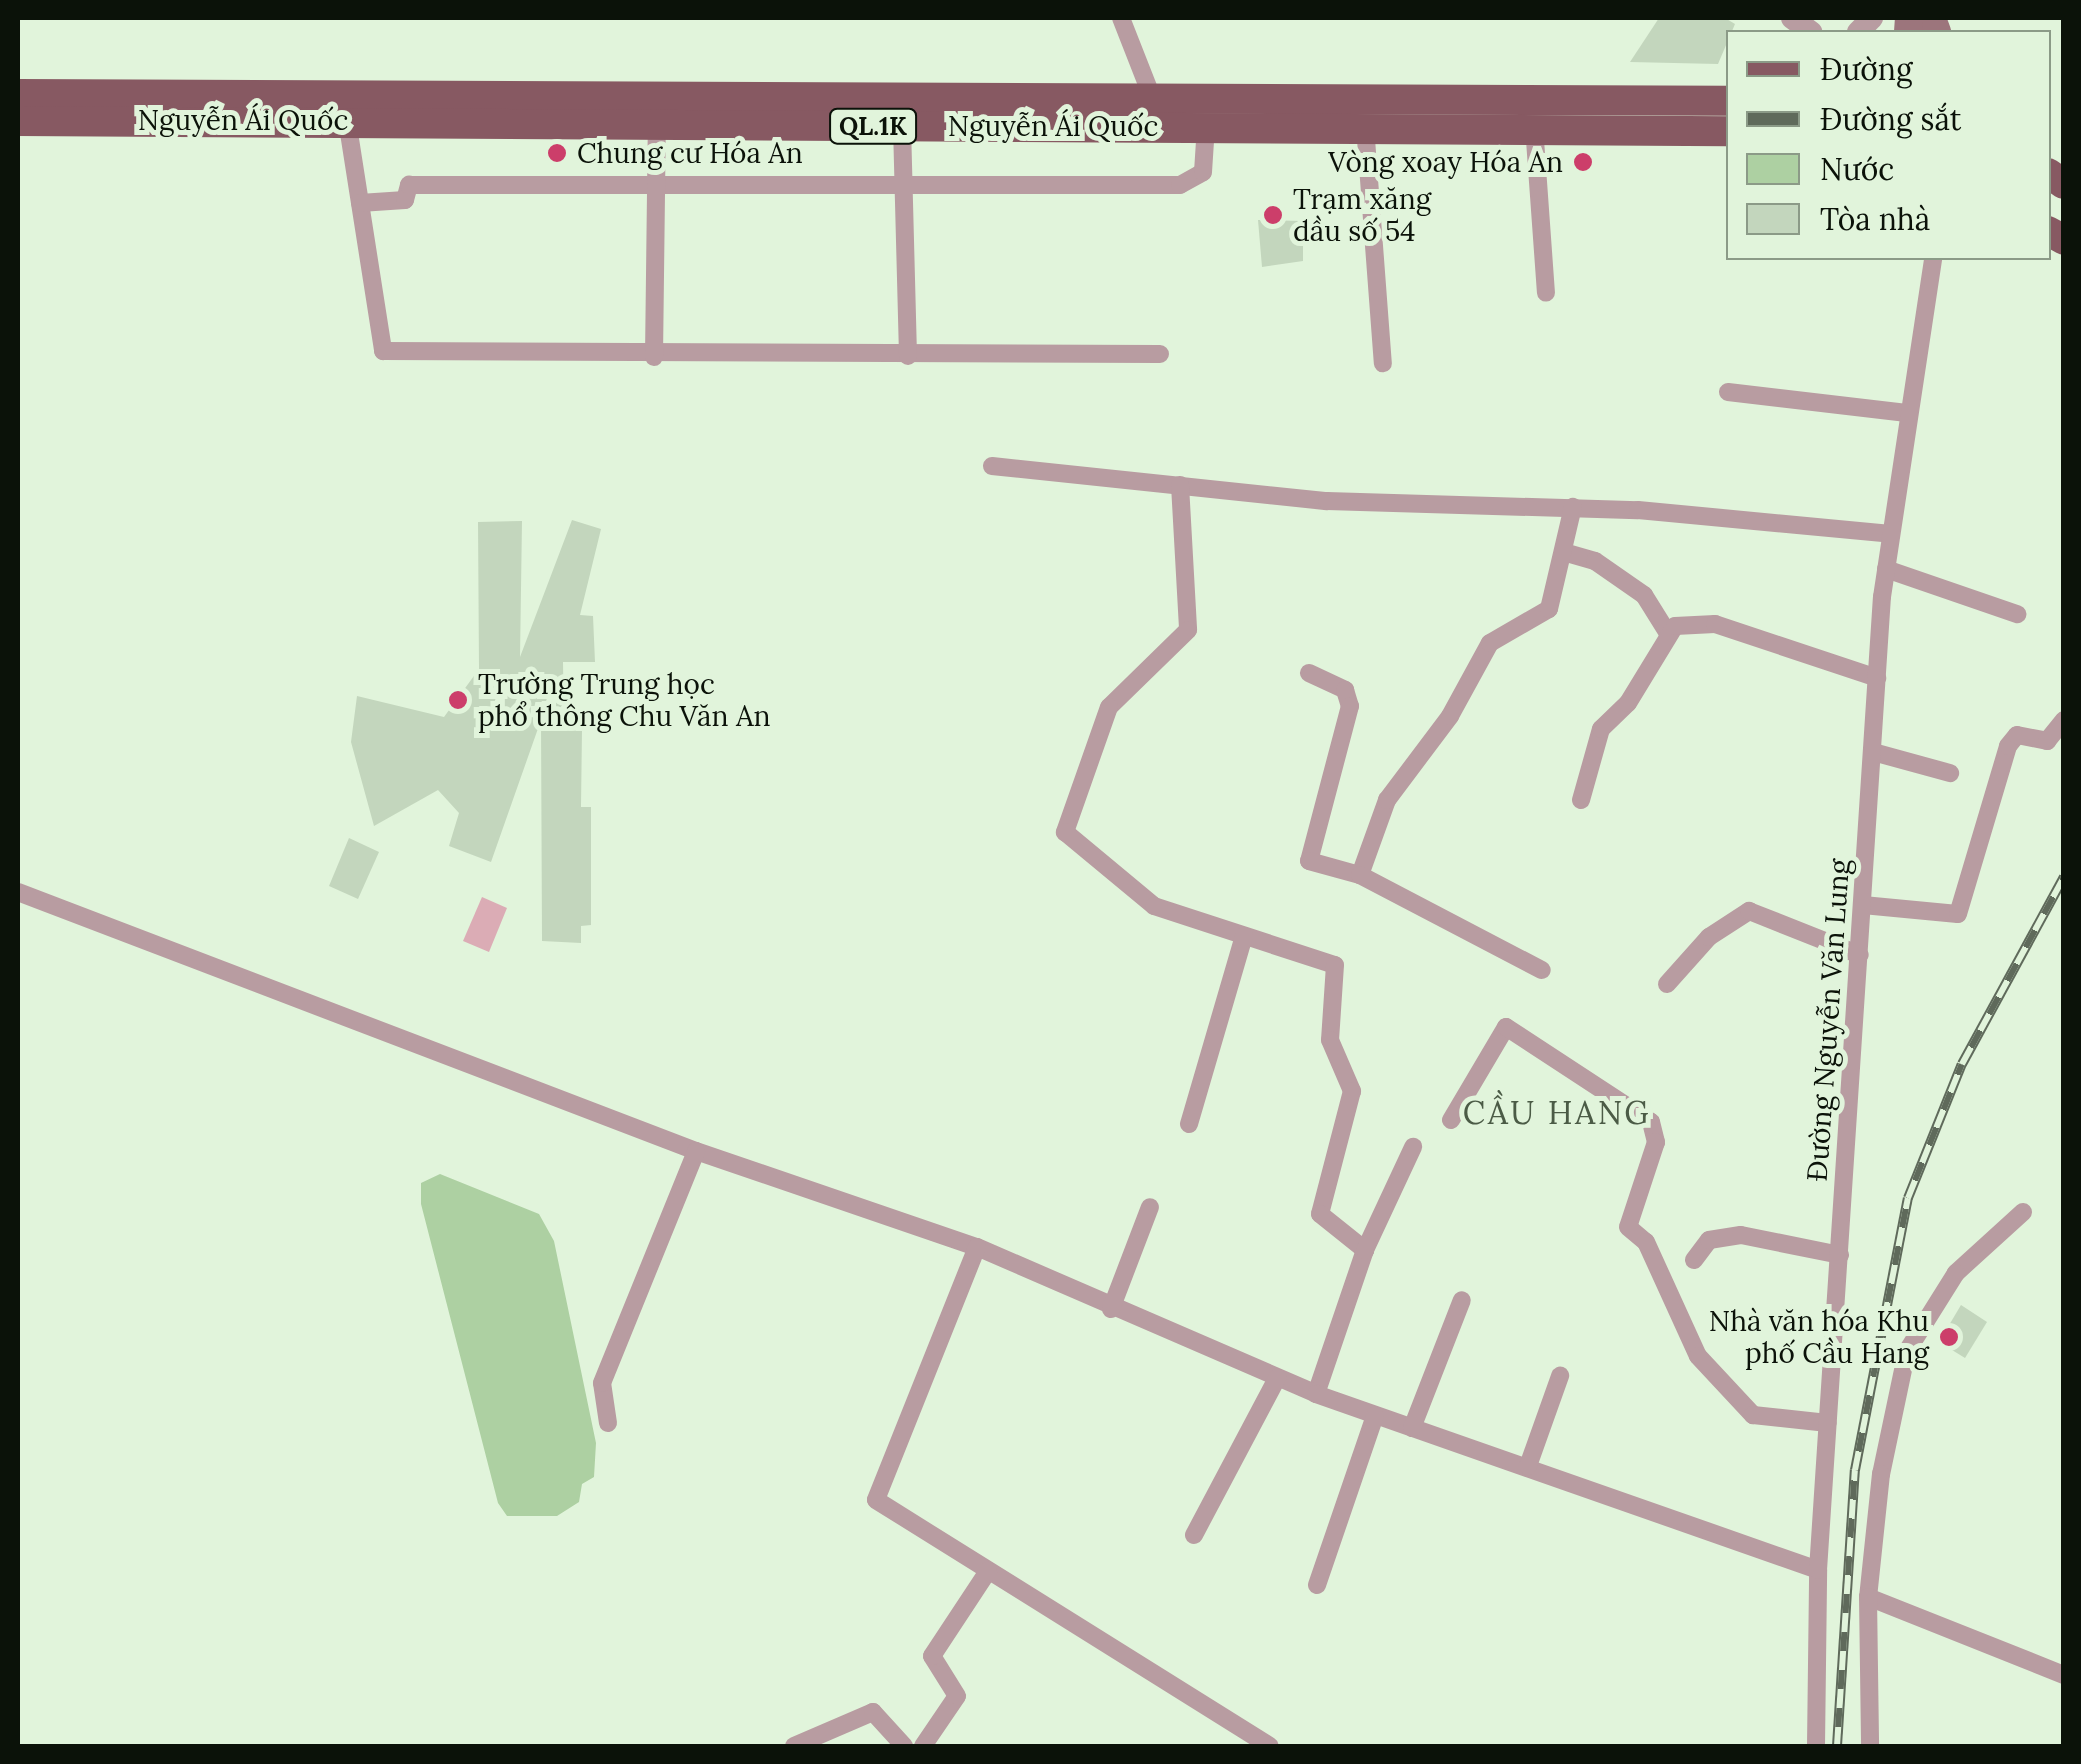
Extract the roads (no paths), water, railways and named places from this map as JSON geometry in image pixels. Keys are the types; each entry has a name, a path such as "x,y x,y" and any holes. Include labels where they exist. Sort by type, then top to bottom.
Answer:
{"main road":[{"name":"Nguyễn Ái Quốc","path":"18,94 1152,97 1365,126 1726,130"},
{"name":"Nguyễn Ái Quốc","path":"18,121 1206,126 1262,112 1726,101"}],"street":[{"path":"1121,18 1152,97"},
{"path":"347,120 383,351 654,357 1160,354"},
{"path":"654,357 657,124"},
{"path":"902,126 908,356"},
{"path":"360,204 405,200 410,185 904,190 1187,184 1203,172 1206,126"},
{"path":"1365,126 1383,363"},
{"path":"1534,126 1546,293"},
{"name":"Đường Nguyễn Văn Lung","path":"1918,260 1922,298"},
{"name":"Đường Nguyễn Văn Lung","path":"1816,1746 1818,1570 1877,678 1886,570 1922,298 1932,260"},
{"path":"1728,392 1907,413"},
{"path":"992,466 1326,502 1573,507 1891,534"},
{"path":"1180,485 1188,630 1109,707 1065,832 1154,906 1335,964 1330,1040 1352,1091 1320,1214 1365,1250"},
{"path":"1360,876 1386,800 1450,716 1490,643 1549,609 1567,552 1573,507"},
{"path":"1567,552 1595,561 1644,595 1667,632"},
{"path":"1886,570 1950,585 2017,614"},
{"path":"1581,800 1601,729 1628,703 1667,632 1689,622 1716,624 1877,678"},
{"path":"1309,673 1345,690 1350,706 1308,859 1360,876 1542,970"},
{"path":"1863,905 1958,914 2008,746 2017,735 2048,741 2064,720"},
{"path":"1872,752 1950,773"},
{"path":"18,892 696,1151 977,1247 1111,1309 1316,1394 1818,1570"},
{"path":"1666,984 1709,936 1749,911 1860,955"},
{"path":"1188,1124 1244,936"},
{"path":"1451,1120 1506,1027 1651,1122 1656,1142 1628,1227 1646,1242 1698,1356 1753,1415 1828,1424"},
{"path":"1316,1394 1365,1250 1413,1147"},
{"path":"608,1423 602,1383 696,1151"},
{"path":"1111,1309 1150,1207"},
{"path":"1870,1746 1868,1597 1880,1474 1907,1350 1956,1272 2023,1212"},
{"path":"1694,1260 1708,1240 1741,1236 1840,1254"},
{"path":"977,1247 874,1492 988,1571 1260,1744"},
{"path":"1412,1428 1462,1300"},
{"path":"1528,1466 1560,1376"},
{"path":"1194,1535 1277,1378"},
{"path":"1316,1584 1375,1416"},
{"path":"923,1746 957,1696 932,1656 988,1571"},
{"path":"1868,1597 2062,1671"},
{"path":"794,1746 830,1742 876,1712 904,1746"}],"water":[{"path":"440,1174 539,1214 554,1241 596,1443 594,1477 582,1484 579,1502 557,1516 507,1516 498,1503 421,1204 421,1183"}],"railway":[{"path":"1837,1746 1855,1470 1908,1198 1962,1064 2064,877"}],"place":[{"name":"Chung cư Hóa An","path":"557,153"},
{"name":"Vòng xoay Hóa An","path":"1583,162"},
{"name":"Trạm xăng dầu số 54","path":"1273,215"},
{"name":"Trường Trung học phổ thông Chu Văn An","path":"458,700"},
{"name":"Nhà văn hóa Khu phố Cầu Hang","path":"1949,1337"}],"district":[{"name":"CẦU HANG","path":"1557,1113"}]}
